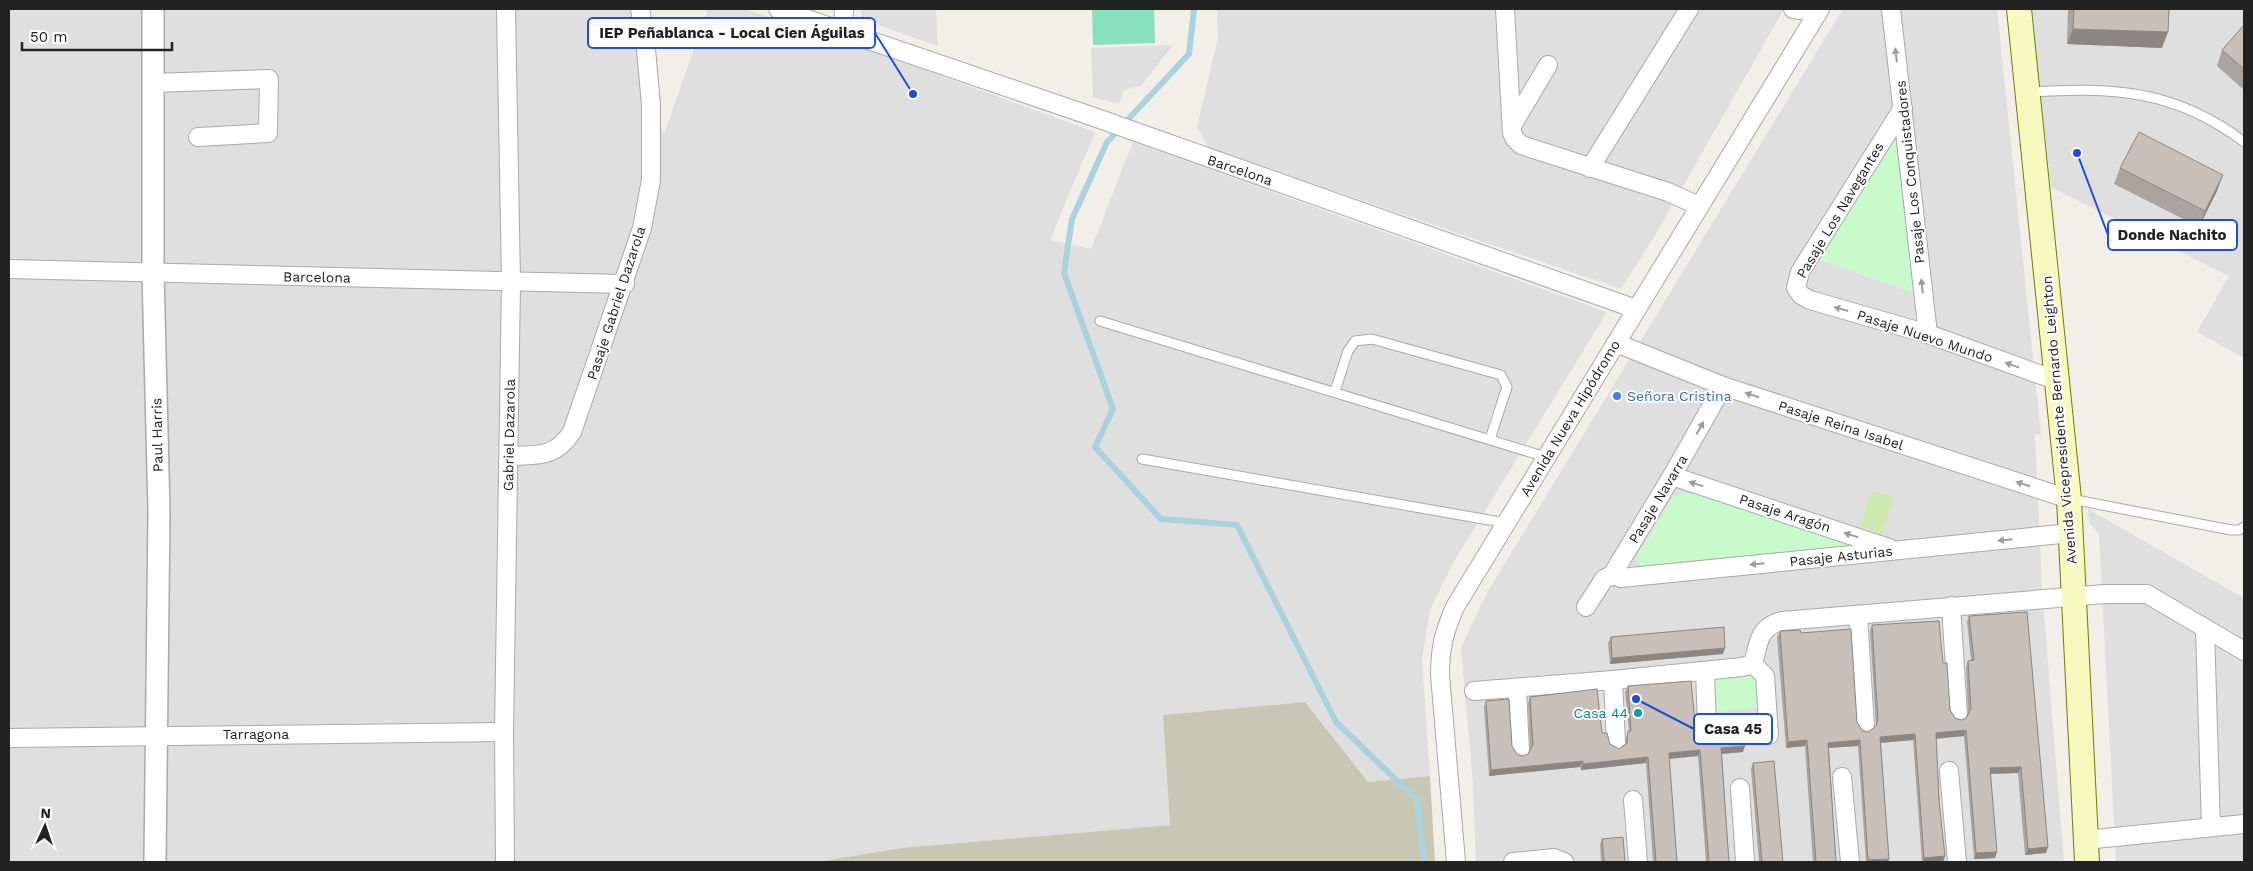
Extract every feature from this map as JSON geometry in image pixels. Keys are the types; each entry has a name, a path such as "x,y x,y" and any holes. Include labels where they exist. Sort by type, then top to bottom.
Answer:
{"main road":[{"name":"Avenida Vicepresidente Bernardo Leighton","path":"2018,9 2069,499 2086,851"}],"street":[{"name":"Paul Harris","path":"153,9 153,273 159,511 155,862"},
{"name":"Gabriel Dazarola","path":"505,862 504,732 511,282 506,9"},
{"name":"Pasaje Gabriel Dazarola","path":"509,456 539,455 555,451 564,444 572,432 625,284 642,228 650,180 650,105 645,38 640,9"},
{"name":"Barcelona","path":"778,9 1636,309"},
{"path":"844,9 844,32"},
{"path":"1505,9 1512,126 1515,140 1521,145 1668,192 1700,206"},
{"path":"1590,168 1689,9"},
{"path":"1793,9 1819,11"},
{"name":"Pasaje Los Conquistadores","path":"1891,9 1928,334"},
{"name":"Avenida Nueva Hipódromo","path":"1456,862 1440,651 1445,628 1455,606 1819,11"},
{"path":"1512,126 1548,65"},
{"path":"153,83 269,79 268,134 198,138"},
{"name":"Pasaje Los Navegantes","path":"1796,288 1800,272 1903,108"},
{"name":"Barcelona","path":"9,269 625,284"},
{"name":"Pasaje Nuevo Mundo","path":"1796,288 1801,295 1810,300 1928,334 2058,381"},
{"name":"Pasaje Reina Isabel","path":"1616,343 1723,386 2069,499"},
{"name":"Pasaje Navarra","path":"1586,607 1604,579 1612,575 1672,476 1723,386"},
{"name":"Pasaje Aragón","path":"1672,476 1897,550"},
{"name":"Pasaje Asturias","path":"1612,575 1621,578 2071,533"},
{"path":"1753,664 1764,631 1770,624 1782,621 2073,596 2147,594 2244,651"},
{"path":"1951,606 1958,714"},
{"path":"1858,615 1865,727"},
{"path":"2205,629 2211,827"},
{"path":"1474,691 1517,689 1704,672 1753,664"},
{"path":"1753,664 1765,676 1769,735"},
{"path":"1704,672 1707,725"},
{"path":"1613,680 1616,744"},
{"path":"1517,689 1520,751"},
{"name":"Tarragona","path":"9,738 504,732"},
{"path":"1949,771 1957,862"},
{"path":"1842,777 1850,862"},
{"path":"1740,788 1745,862"},
{"path":"1633,800 1638,862"},
{"path":"2086,851 2211,827 2244,824"},
{"path":"1513,862 1554,858 1564,862"}],"lane":[{"path":"2027,92 2088,88 2142,94 2194,112 2216,123 2244,142"},
{"path":"1100,321 1335,391 1546,457"},
{"path":"1335,391 1348,351 1355,341 1372,339 1501,375 1507,387 1490,439"},
{"path":"1142,460 1506,522"},
{"path":"2069,499 2231,530 2244,527"}],"shaded area":[{"path":"9,9 631,9 641,87 664,134 708,9 743,9 832,36 1095,132 1050,240 1091,249 1133,142 1607,312 1453,563 1430,610 1422,659 1430,776 1368,782 1305,702 1163,715 1170,825 901,848 817,862 9,862"},
{"path":"861,9 936,9 938,46 861,19"},
{"path":"1217,9 1784,9 1654,237 1621,289 1209,148 1197,127 1218,37"},
{"path":"1843,9 1997,9 2041,435 2035,434 2042,589 2064,862 1476,862 1473,785 1461,647 1488,591"},
{"path":"2031,9 2244,9 2244,358 2197,332 2229,276 2051,187"},
{"path":"1173,45 1141,86 1124,90 1119,104 1093,97 1091,48"},
{"path":"2088,509 2244,598 2244,862 2116,862 2099,534 2089,522"},
{"path":"1305,702 1368,782 1430,776 1435,862 817,862 901,848 1170,825 1163,715"}],"green space":[{"path":"1092,9 1154,9 1155,43 1093,45"},
{"path":"1895,137 1916,294 1818,259"},
{"path":"1871,491 1893,497 1882,534 1860,526"},
{"path":"1691,492 1853,544 1853,547 1641,567 1636,559 1673,497"},
{"path":"1757,676 1758,707 1714,712 1711,680"}],"building":[{"path":"2074,9 2169,9 2168,32 2073,29"},
{"path":"2244,25 2244,69 2222,50"},
{"path":"2139,132 2223,175 2205,211 2120,168"},
{"path":"2027,612 2048,847 2028,849 2021,767 1990,768 1997,852 1976,853 1966,730 1936,733 1939,801 1945,856 1924,858 1915,734 1880,737 1889,859 1868,860 1860,740 1828,743 1836,862 1816,862 1807,740 1788,742 1780,631 1800,630 1801,633 1851,629 1857,722 1862,730 1868,732 1876,726 1878,720 1872,625 1939,621 1943,663 1947,663 1950,710 1955,718 1961,720 1966,718 1971,709 1968,661 1974,660 1969,616"},
{"path":"1724,627 1725,648 1612,658 1611,637"},
{"path":"1691,681 1695,722 1699,722 1704,728 1710,730 1715,728 1719,720 1743,718 1745,746 1721,748 1729,862 1709,862 1700,750 1669,753 1677,862 1656,862 1648,757 1583,764 1583,761 1491,770 1486,701 1509,699 1512,746 1517,754 1523,756 1528,754 1533,745 1530,697 1597,689 1602,733 1607,733 1610,744 1619,749 1627,743 1628,731 1631,731 1628,686"},
{"path":"1774,761 1783,862 1762,862 1753,763"},
{"path":"1623,837 1625,862 1604,862 1602,839"}],"waterway":[{"path":"1194,9 1189,54 1107,142 1072,219 1064,273 1113,409 1095,447 1161,519 1237,525 1336,722 1417,800 1424,862"}],"place":[{"name":"IEP Peñablanca - Local Cien Águilas","path":"913,94"},
{"name":"Donde Nachito","path":"2077,153"},
{"name":"Señora Cristina","path":"1617,396"},
{"name":"Casa 45","path":"1636,699"},
{"name":"Casa 44","path":"1638,713"}]}
